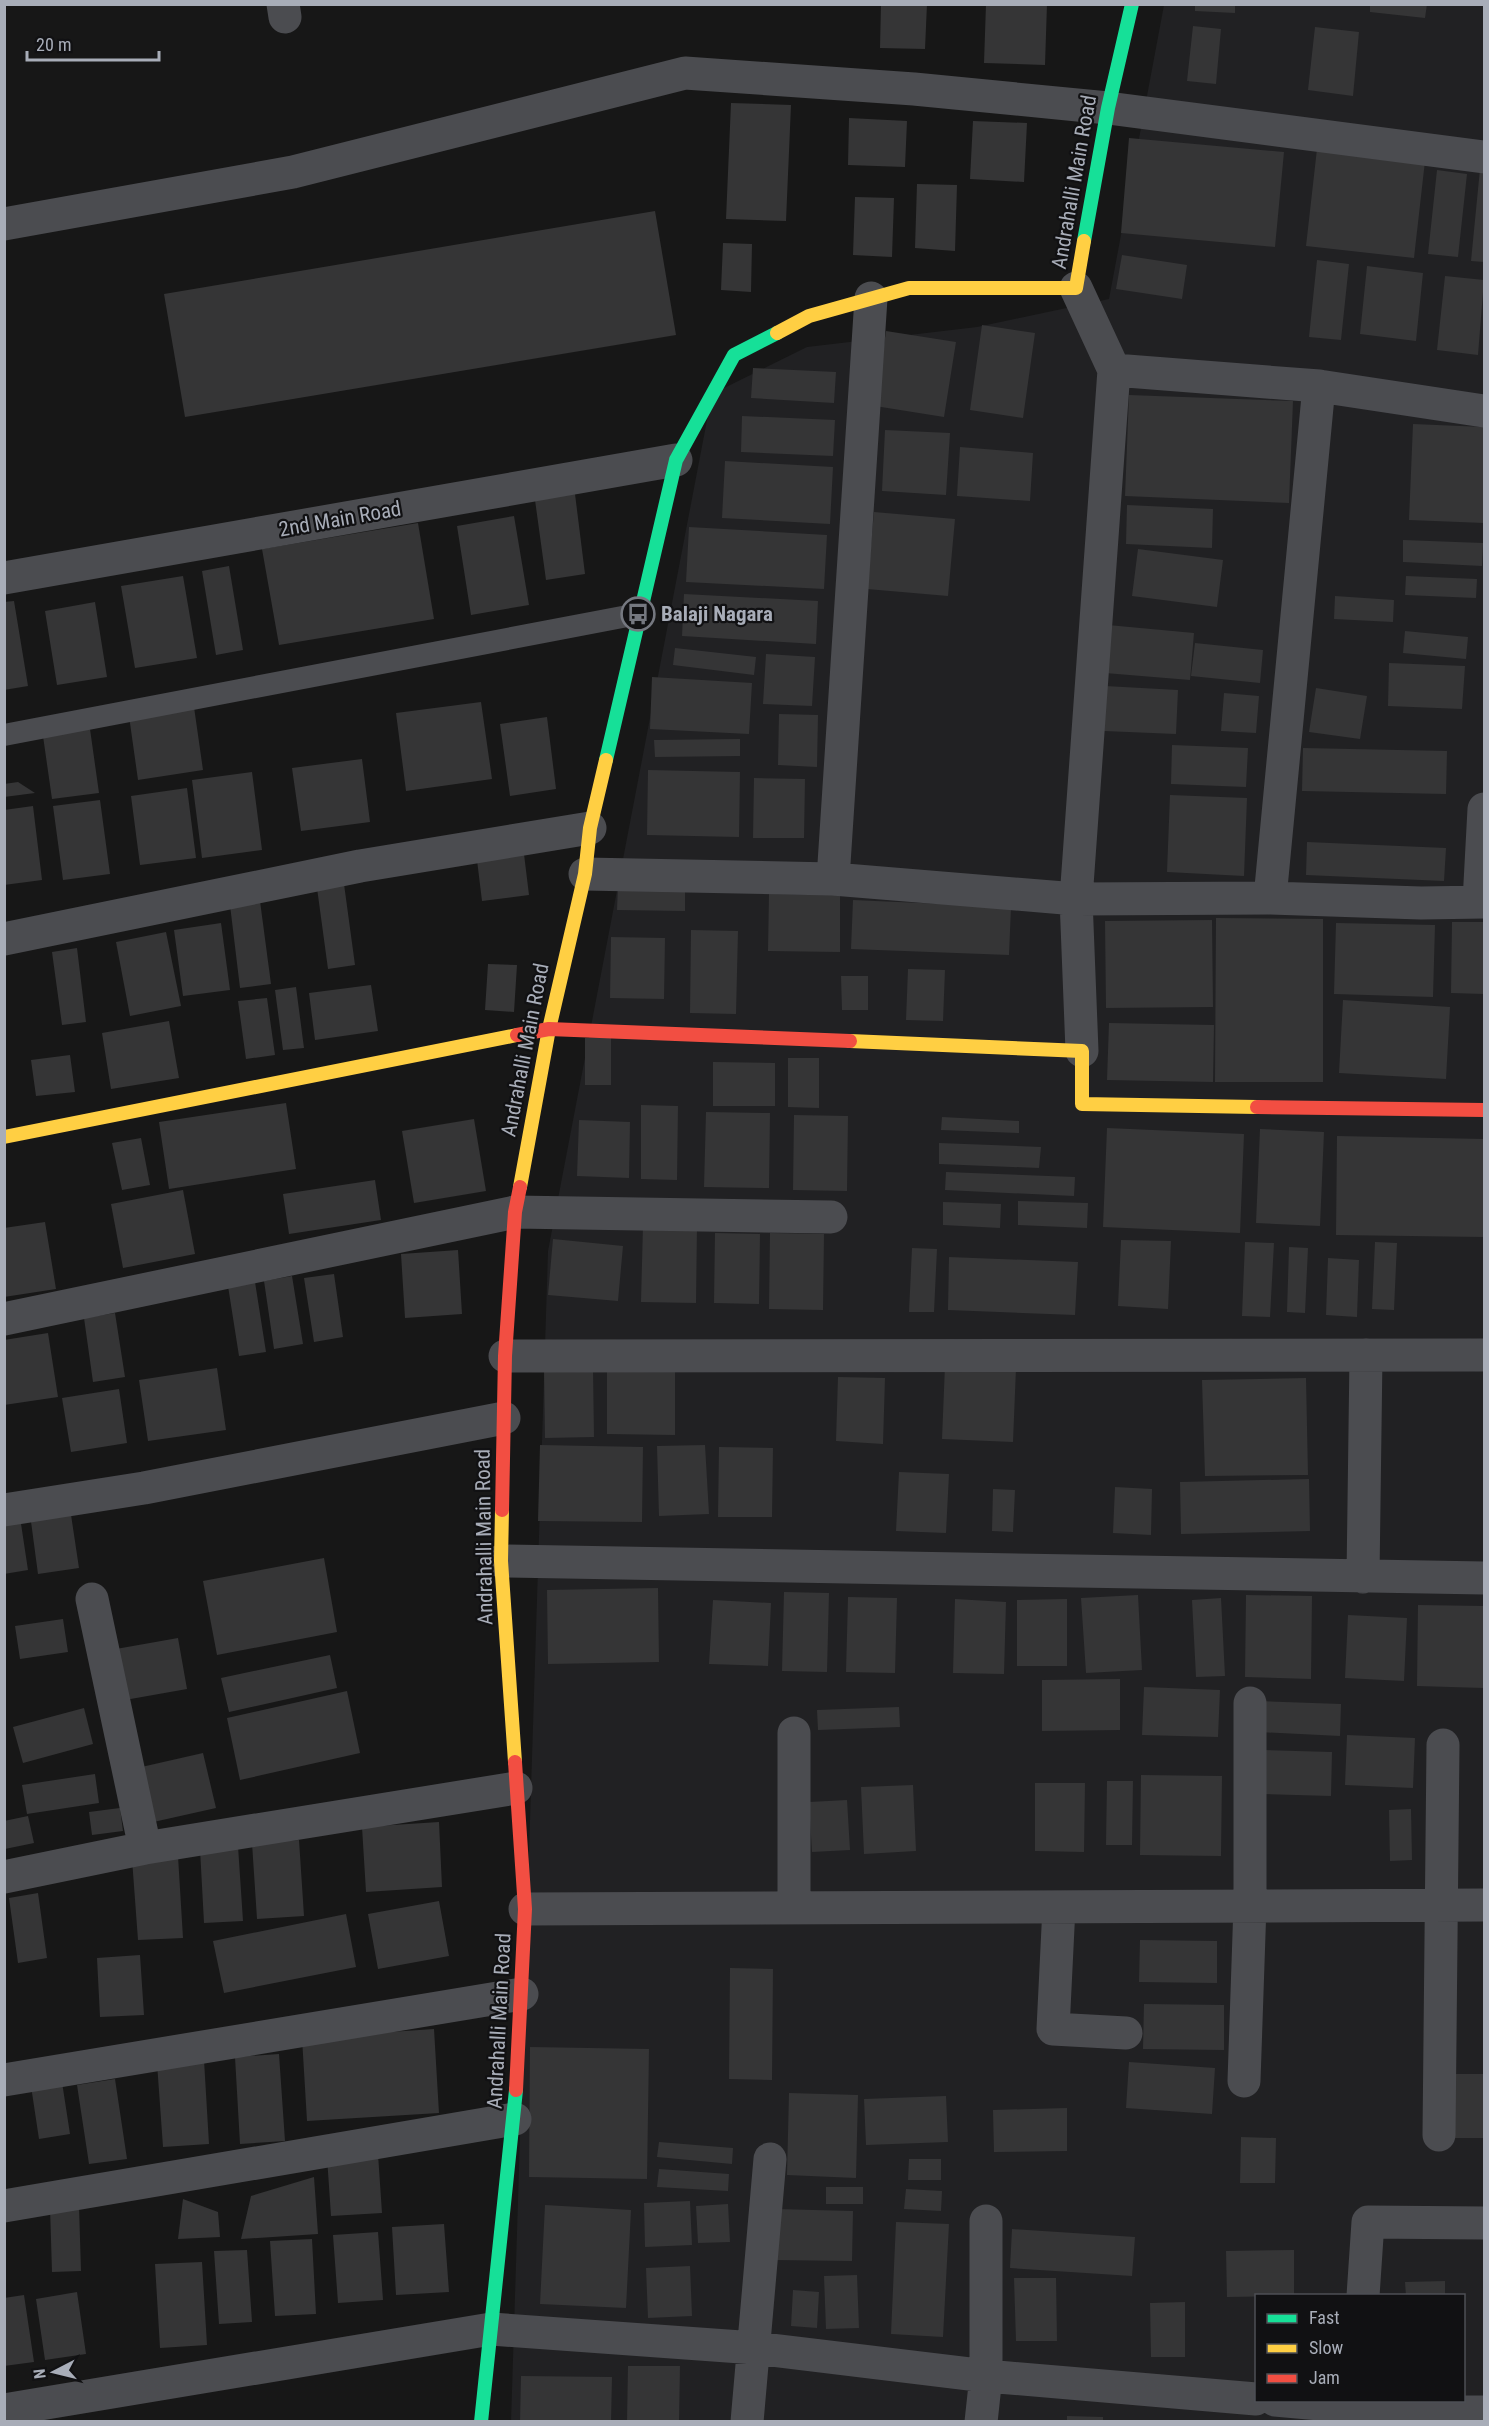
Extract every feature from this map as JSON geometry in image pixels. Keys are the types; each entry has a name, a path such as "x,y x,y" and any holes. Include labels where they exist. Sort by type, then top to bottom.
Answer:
{"street":[{"name":"Andrahalli Main Road","path":"481,2421 515,2119 525,1909 501,1561 505,1356 515,1212 549,1029 585,874 591,828 638,614 676,460 734,355 809,316 909,288 1076,288 1108,108 1132,4"},
{"path":"4,224 293,172 685,73 914,90 1108,108 1485,157"},
{"path":"1076,288 1114,370 1076,898 1082,1104 1485,1110"},
{"path":"833,879 871,298"},
{"path":"1114,370 1319,386 1485,411"},
{"path":"1270,898 1319,386"},
{"name":"2nd Main Road","path":"4,578 676,460"},
{"path":"585,874 833,879 1076,898 1270,898 1421,903 1482,902 1485,809"},
{"path":"4,939 360,866 591,828"},
{"path":"4,1137 549,1029 1082,1051"},
{"path":"4,1319 515,1212 831,1217"},
{"path":"1363,1578 1366,1355"},
{"path":"505,1356 1485,1355"},
{"path":"4,1510 144,1488 504,1418"},
{"path":"501,1561 1363,1578 1485,1578"},
{"path":"92,1599 145,1848"},
{"path":"1244,2081 1250,1905 1250,1703"},
{"path":"794,1733 794,1907"},
{"path":"1439,2135 1443,1744"},
{"path":"4,1877 145,1848 516,1788"},
{"path":"525,1909 1485,1905"},
{"path":"1059,1906 1053,2029 1126,2033"},
{"path":"4,2080 522,1994"},
{"path":"4,2206 515,2119"},
{"path":"747,2421 770,2159"},
{"path":"981,2421 986,2376 986,2221"},
{"path":"1363,2294 1368,2222 1485,2223"},
{"path":"4,2410 491,2329 755,2348 986,2376 1255,2399"},
{"path":"1293,2402 1366,2410 1485,2412"}],"lane":[{"path":"4,735 638,614"}],"shaded area":[{"path":"1164,5 1484,5 1484,2421 511,2422 548,1251 712,394 807,347 977,327 1109,299"}],"building":[{"path":"881,4 927,4 925,49 880,48"},
{"path":"986,4 1047,4 1045,65 984,63"},
{"path":"1370,4 1427,4 1425,18 1370,12"},
{"path":"1195,5 1235,5 1235,13 1195,11"},
{"path":"1193,26 1221,29 1216,84 1187,81"},
{"path":"1315,27 1359,32 1353,96 1308,90"},
{"path":"731,103 791,105 786,221 726,219"},
{"path":"849,118 907,121 905,167 848,165"},
{"path":"973,121 1027,123 1024,182 970,179"},
{"path":"1129,138 1284,152 1275,247 1121,233"},
{"path":"1317,149 1425,161 1414,258 1306,246"},
{"path":"1480,169 1484,170 1484,262 1471,261"},
{"path":"1437,170 1467,174 1458,257 1428,254"},
{"path":"917,184 957,185 955,251 915,248"},
{"path":"855,197 894,198 892,257 853,255"},
{"path":"655,211 676,335 185,417 164,294"},
{"path":"723,243 752,244 751,292 721,290"},
{"path":"1122,255 1187,265 1182,299 1116,289"},
{"path":"1317,260 1349,264 1341,340 1309,337"},
{"path":"1367,266 1423,273 1416,341 1360,334"},
{"path":"1445,276 1484,280 1478,355 1437,350"},
{"path":"982,325 1035,333 1023,418 970,410"},
{"path":"886,331 956,342 944,417 875,406"},
{"path":"753,368 836,372 834,403 751,398"},
{"path":"1129,395 1293,401 1289,503 1125,496"},
{"path":"742,416 835,420 833,456 741,452"},
{"path":"1413,424 1484,427 1484,523 1409,520"},
{"path":"885,430 950,433 946,495 882,491"},
{"path":"960,447 1033,453 1030,501 957,496"},
{"path":"725,461 833,467 830,524 722,518"},
{"path":"575,494 585,574 546,580 535,500"},
{"path":"1127,505 1213,509 1212,548 1126,544"},
{"path":"874,512 955,519 948,596 867,589"},
{"path":"514,516 529,605 471,615 457,526"},
{"path":"418,523 434,619 279,645 262,549"},
{"path":"689,527 827,535 824,589 686,582"},
{"path":"1403,540 1483,543 1482,566 1403,562"},
{"path":"1138,549 1223,560 1217,607 1132,596"},
{"path":"229,566 243,650 216,655 202,571"},
{"path":"183,576 197,658 135,668 121,586"},
{"path":"1406,576 1477,579 1476,598 1405,595"},
{"path":"684,594 818,601 816,644 682,636"},
{"path":"1335,596 1394,600 1393,622 1334,619"},
{"path":"14,601 28,686 4,690 4,602"},
{"path":"95,602 107,677 57,685 45,611"},
{"path":"1108,625 1194,633 1190,680 1105,673"},
{"path":"1405,631 1468,637 1466,659 1403,653"},
{"path":"1195,643 1263,650 1260,683 1191,676"},
{"path":"675,648 756,657 754,675 673,665"},
{"path":"766,654 815,657 812,706 763,704"},
{"path":"1389,663 1465,666 1462,709 1388,706"},
{"path":"652,677 752,683 749,734 650,729"},
{"path":"1105,686 1178,690 1176,734 1104,731"},
{"path":"1316,688 1367,696 1360,739 1309,732"},
{"path":"1224,693 1259,696 1256,733 1221,731"},
{"path":"481,702 492,779 406,791 396,713"},
{"path":"194,707 203,770 138,780 129,716"},
{"path":"779,714 818,715 817,767 778,765"},
{"path":"547,717 556,789 510,796 500,724"},
{"path":"90,729 99,793 52,799 43,736"},
{"path":"740,739 740,756 655,757 654,740"},
{"path":"1172,745 1248,748 1246,787 1171,784"},
{"path":"1303,748 1447,751 1446,794 1302,791"},
{"path":"362,759 370,822 301,831 292,768"},
{"path":"648,770 740,772 739,837 647,835"},
{"path":"252,772 262,850 202,858 192,780"},
{"path":"754,778 805,779 804,838 753,838"},
{"path":"18,782 35,793 4,797 4,784"},
{"path":"187,788 196,858 140,865 131,796"},
{"path":"1170,795 1247,798 1244,876 1167,872"},
{"path":"100,800 110,874 63,880 53,806"},
{"path":"33,806 42,880 4,885 4,810"},
{"path":"1307,842 1446,848 1444,881 1306,875"},
{"path":"524,854 529,895 482,901 477,860"},
{"path":"344,884 355,965 328,969 317,888"},
{"path":"618,885 685,887 685,911 617,910"},
{"path":"769,894 840,895 840,952 768,951"},
{"path":"853,900 1011,907 1009,955 851,949"},
{"path":"260,901 271,984 240,988 230,905"},
{"path":"1216,918 1323,919 1323,1082 1215,1082"},
{"path":"1212,920 1213,1007 1106,1008 1105,921"},
{"path":"1452,922 1484,922 1484,994 1451,993"},
{"path":"221,923 230,990 183,996 174,930"},
{"path":"1336,923 1435,925 1433,997 1334,994"},
{"path":"691,930 738,931 736,1014 690,1013"},
{"path":"166,932 181,1006 130,1016 116,942"},
{"path":"611,937 665,938 664,999 610,998"},
{"path":"77,948 86,1022 62,1025 52,952"},
{"path":"488,964 517,965 514,1012 485,1010"},
{"path":"908,969 945,970 943,1021 906,1020"},
{"path":"841,976 868,976 868,1010 842,1010"},
{"path":"371,985 378,1031 315,1040 309,993"},
{"path":"296,987 304,1048 283,1050 275,990"},
{"path":"267,998 275,1055 246,1059 238,1001"},
{"path":"1343,1000 1450,1007 1446,1079 1339,1073"},
{"path":"169,1021 179,1078 111,1089 102,1033"},
{"path":"1109,1023 1214,1025 1213,1082 1107,1080"},
{"path":"585,1038 611,1038 611,1085 585,1085"},
{"path":"70,1055 75,1092 36,1096 31,1060"},
{"path":"788,1058 819,1058 819,1108 788,1107"},
{"path":"713,1062 775,1063 775,1106 713,1106"},
{"path":"286,1103 296,1169 169,1189 159,1122"},
{"path":"641,1105 678,1106 677,1180 641,1179"},
{"path":"706,1112 770,1113 769,1188 704,1187"},
{"path":"794,1115 848,1116 847,1191 793,1190"},
{"path":"942,1117 1019,1121 1019,1133 941,1130"},
{"path":"474,1119 486,1191 414,1203 402,1131"},
{"path":"579,1120 630,1122 629,1178 577,1176"},
{"path":"1107,1128 1244,1134 1240,1233 1103,1227"},
{"path":"1260,1129 1324,1132 1320,1226 1256,1223"},
{"path":"1337,1136 1484,1139 1484,1237 1336,1235"},
{"path":"141,1138 150,1185 122,1190 112,1143"},
{"path":"939,1143 1041,1147 1039,1168 939,1164"},
{"path":"946,1172 1075,1177 1074,1196 945,1190"},
{"path":"375,1180 381,1220 289,1234 283,1194"},
{"path":"183,1190 195,1254 123,1268 111,1204"},
{"path":"1018,1201 1088,1203 1087,1228 1018,1225"},
{"path":"943,1202 1001,1204 1000,1228 943,1225"},
{"path":"45,1222 56,1289 4,1297 4,1228"},
{"path":"643,1225 697,1225 696,1303 641,1302"},
{"path":"715,1233 760,1234 759,1304 714,1303"},
{"path":"770,1233 824,1234 823,1310 769,1309"},
{"path":"553,1239 623,1246 618,1301 548,1295"},
{"path":"1121,1240 1171,1241 1168,1309 1118,1306"},
{"path":"1245,1242 1274,1243 1270,1317 1242,1316"},
{"path":"1375,1242 1397,1243 1394,1310 1372,1309"},
{"path":"1289,1247 1308,1248 1305,1313 1287,1312"},
{"path":"912,1248 937,1249 934,1312 909,1312"},
{"path":"458,1250 462,1314 405,1318 401,1254"},
{"path":"949,1257 1078,1262 1075,1315 948,1310"},
{"path":"1328,1258 1359,1260 1357,1317 1326,1315"},
{"path":"334,1274 343,1337 314,1342 304,1278"},
{"path":"292,1276 303,1344 274,1349 264,1281"},
{"path":"255,1282 266,1352 239,1356 228,1286"},
{"path":"115,1313 125,1377 93,1382 84,1318"},
{"path":"48,1333 58,1397 4,1405 4,1340"},
{"path":"945,1365 1016,1368 1013,1442 942,1439"},
{"path":"217,1368 226,1430 148,1441 139,1380"},
{"path":"607,1368 675,1369 675,1435 607,1434"},
{"path":"544,1369 593,1369 594,1437 545,1438"},
{"path":"838,1377 885,1378 883,1444 836,1441"},
{"path":"1306,1378 1308,1475 1205,1476 1202,1380"},
{"path":"119,1389 127,1443 71,1452 62,1398"},
{"path":"540,1445 643,1447 642,1522 538,1521"},
{"path":"705,1445 709,1514 659,1516 657,1446"},
{"path":"719,1447 773,1448 772,1517 718,1517"},
{"path":"899,1472 949,1474 946,1533 896,1531"},
{"path":"1309,1479 1310,1531 1181,1534 1180,1482"},
{"path":"1115,1487 1152,1489 1151,1535 1113,1533"},
{"path":"993,1489 1015,1490 1013,1532 992,1531"},
{"path":"70,1508 79,1568 38,1574 30,1514"},
{"path":"20,1517 28,1570 4,1574 4,1519"},
{"path":"324,1558 337,1632 217,1655 203,1581"},
{"path":"658,1588 659,1662 548,1664 547,1590"},
{"path":"784,1592 829,1593 827,1672 782,1671"},
{"path":"1138,1595 1142,1670 1086,1673 1081,1598"},
{"path":"1246,1595 1312,1596 1311,1679 1245,1677"},
{"path":"848,1597 897,1598 895,1673 846,1672"},
{"path":"1221,1598 1225,1676 1196,1677 1192,1600"},
{"path":"955,1599 1006,1602 1004,1674 953,1673"},
{"path":"1067,1599 1067,1666 1017,1666 1017,1600"},
{"path":"713,1600 771,1603 768,1666 709,1664"},
{"path":"1418,1605 1484,1606 1484,1688 1417,1686"},
{"path":"1348,1615 1407,1618 1404,1681 1345,1678"},
{"path":"63,1619 68,1652 20,1659 15,1626"},
{"path":"178,1638 187,1689 125,1700 116,1649"},
{"path":"330,1655 337,1688 229,1712 221,1678"},
{"path":"1120,1679 1120,1730 1042,1731 1042,1680"},
{"path":"1144,1687 1220,1690 1218,1737 1142,1735"},
{"path":"347,1691 360,1753 240,1780 227,1718"},
{"path":"1259,1701 1341,1704 1340,1736 1259,1732"},
{"path":"899,1707 900,1727 818,1730 817,1710"},
{"path":"84,1708 93,1744 23,1763 13,1727"},
{"path":"1347,1735 1415,1738 1413,1788 1345,1785"},
{"path":"1264,1750 1332,1752 1331,1796 1263,1794"},
{"path":"203,1753 216,1808 149,1823 137,1768"},
{"path":"95,1774 99,1803 27,1814 22,1785"},
{"path":"1141,1775 1222,1776 1221,1856 1140,1855"},
{"path":"1107,1781 1133,1781 1132,1845 1106,1845"},
{"path":"1035,1783 1085,1783 1084,1852 1035,1851"},
{"path":"913,1785 916,1851 864,1854 861,1787"},
{"path":"847,1800 850,1850 812,1852 809,1802"},
{"path":"120,1808 123,1831 92,1835 89,1812"},
{"path":"1411,1809 1412,1860 1390,1861 1389,1810"},
{"path":"28,1816 34,1843 5,1849 4,1821"},
{"path":"439,1822 442,1887 366,1892 362,1827"},
{"path":"299,1840 304,1916 257,1919 252,1843"},
{"path":"238,1846 243,1921 204,1923 200,1849"},
{"path":"178,1856 183,1938 138,1940 132,1859"},
{"path":"38,1893 47,1958 18,1963 9,1898"},
{"path":"439,1901 449,1956 378,1969 368,1914"},
{"path":"346,1914 356,1967 224,1993 213,1941"},
{"path":"1140,1940 1217,1941 1217,1983 1139,1982"},
{"path":"140,1955 144,2015 100,2017 97,1958"},
{"path":"730,1968 773,1969 772,2080 729,2079"},
{"path":"1144,2004 1224,2005 1224,2050 1143,2049"},
{"path":"434,2029 439,2113 307,2121 302,2038"},
{"path":"530,2047 649,2049 647,2179 529,2177"},
{"path":"279,2054 285,2141 240,2144 235,2057"},
{"path":"204,2060 209,2144 163,2147 157,2063"},
{"path":"1129,2062 1215,2068 1212,2114 1126,2108"},
{"path":"1453,2074 1484,2074 1484,2138 1454,2138"},
{"path":"115,2079 127,2159 89,2164 77,2085"},
{"path":"62,2082 70,2134 39,2139 31,2086"},
{"path":"789,2093 858,2095 856,2178 787,2175"},
{"path":"946,2096 948,2142 866,2145 864,2099"},
{"path":"1067,2108 1067,2151 994,2152 993,2110"},
{"path":"1241,2137 1276,2138 1275,2183 1240,2183"},
{"path":"659,2142 733,2148 732,2164 657,2157"},
{"path":"378,2154 382,2213 331,2216 327,2157"},
{"path":"909,2159 941,2159 941,2180 908,2180"},
{"path":"659,2169 729,2174 728,2191 657,2187"},
{"path":"314,2177 318,2234 241,2239 251,2196"},
{"path":"826,2187 863,2187 863,2204 826,2204"},
{"path":"906,2189 942,2191 941,2211 904,2209"},
{"path":"183,2199 218,2212 220,2237 178,2239"},
{"path":"690,2201 692,2245 645,2247 644,2203"},
{"path":"728,2204 730,2242 698,2243 696,2206"},
{"path":"545,2205 631,2210 626,2308 540,2304"},
{"path":"79,2206 81,2271 52,2272 50,2207"},
{"path":"775,2209 853,2211 852,2261 774,2260"},
{"path":"896,2222 949,2224 943,2337 891,2334"},
{"path":"444,2224 449,2292 396,2295 392,2227"},
{"path":"1012,2229 1135,2237 1132,2276 1010,2268"},
{"path":"378,2232 383,2300 338,2303 333,2235"},
{"path":"312,2239 316,2314 275,2316 270,2241"},
{"path":"247,2250 252,2322 219,2324 214,2251"},
{"path":"1294,2250 1294,2294 1227,2297 1226,2251"},
{"path":"202,2262 207,2345 160,2348 155,2264"},
{"path":"690,2266 692,2316 648,2318 646,2268"},
{"path":"857,2275 859,2328 826,2329 824,2276"},
{"path":"1014,2278 1056,2278 1057,2341 1016,2341"},
{"path":"1445,2281 1445,2294 1406,2294 1405,2282"},
{"path":"793,2290 819,2292 817,2328 791,2326"},
{"path":"77,2292 86,2354 45,2360 36,2299"},
{"path":"24,2295 34,2362 4,2366 4,2298"},
{"path":"1185,2302 1185,2357 1151,2357 1150,2303"},
{"path":"628,2366 680,2366 679,2422 627,2422"},
{"path":"521,2376 612,2377 611,2422 520,2422"},
{"path":"1067,2416 1103,2417 1103,2422 1067,2422"}],"traffic: fast":[{"path":"1084,241 1108,108 1132,4"},
{"path":"606,760 676,460 734,355 777,333"},
{"path":"481,2422 516,2090"}],"traffic: slow":[{"path":"777,333 809,316 909,288 1076,288 1084,241"},
{"path":"520,1187 549,1029 585,874 590,828 606,760"},
{"path":"4,1137 517,1035"},
{"path":"850,1041 1082,1051 1082,1104 1257,1107"},
{"path":"502,1510 501,1561 515,1762"}],"traffic: jam":[{"path":"517,1035 549,1029 850,1041"},
{"path":"1257,1107 1484,1110"},
{"path":"502,1510 505,1356 515,1212 520,1187"},
{"path":"515,1762 525,1909 516,2090"}],"place":[{"name":"Balaji Nagara","path":"638,614"}]}
